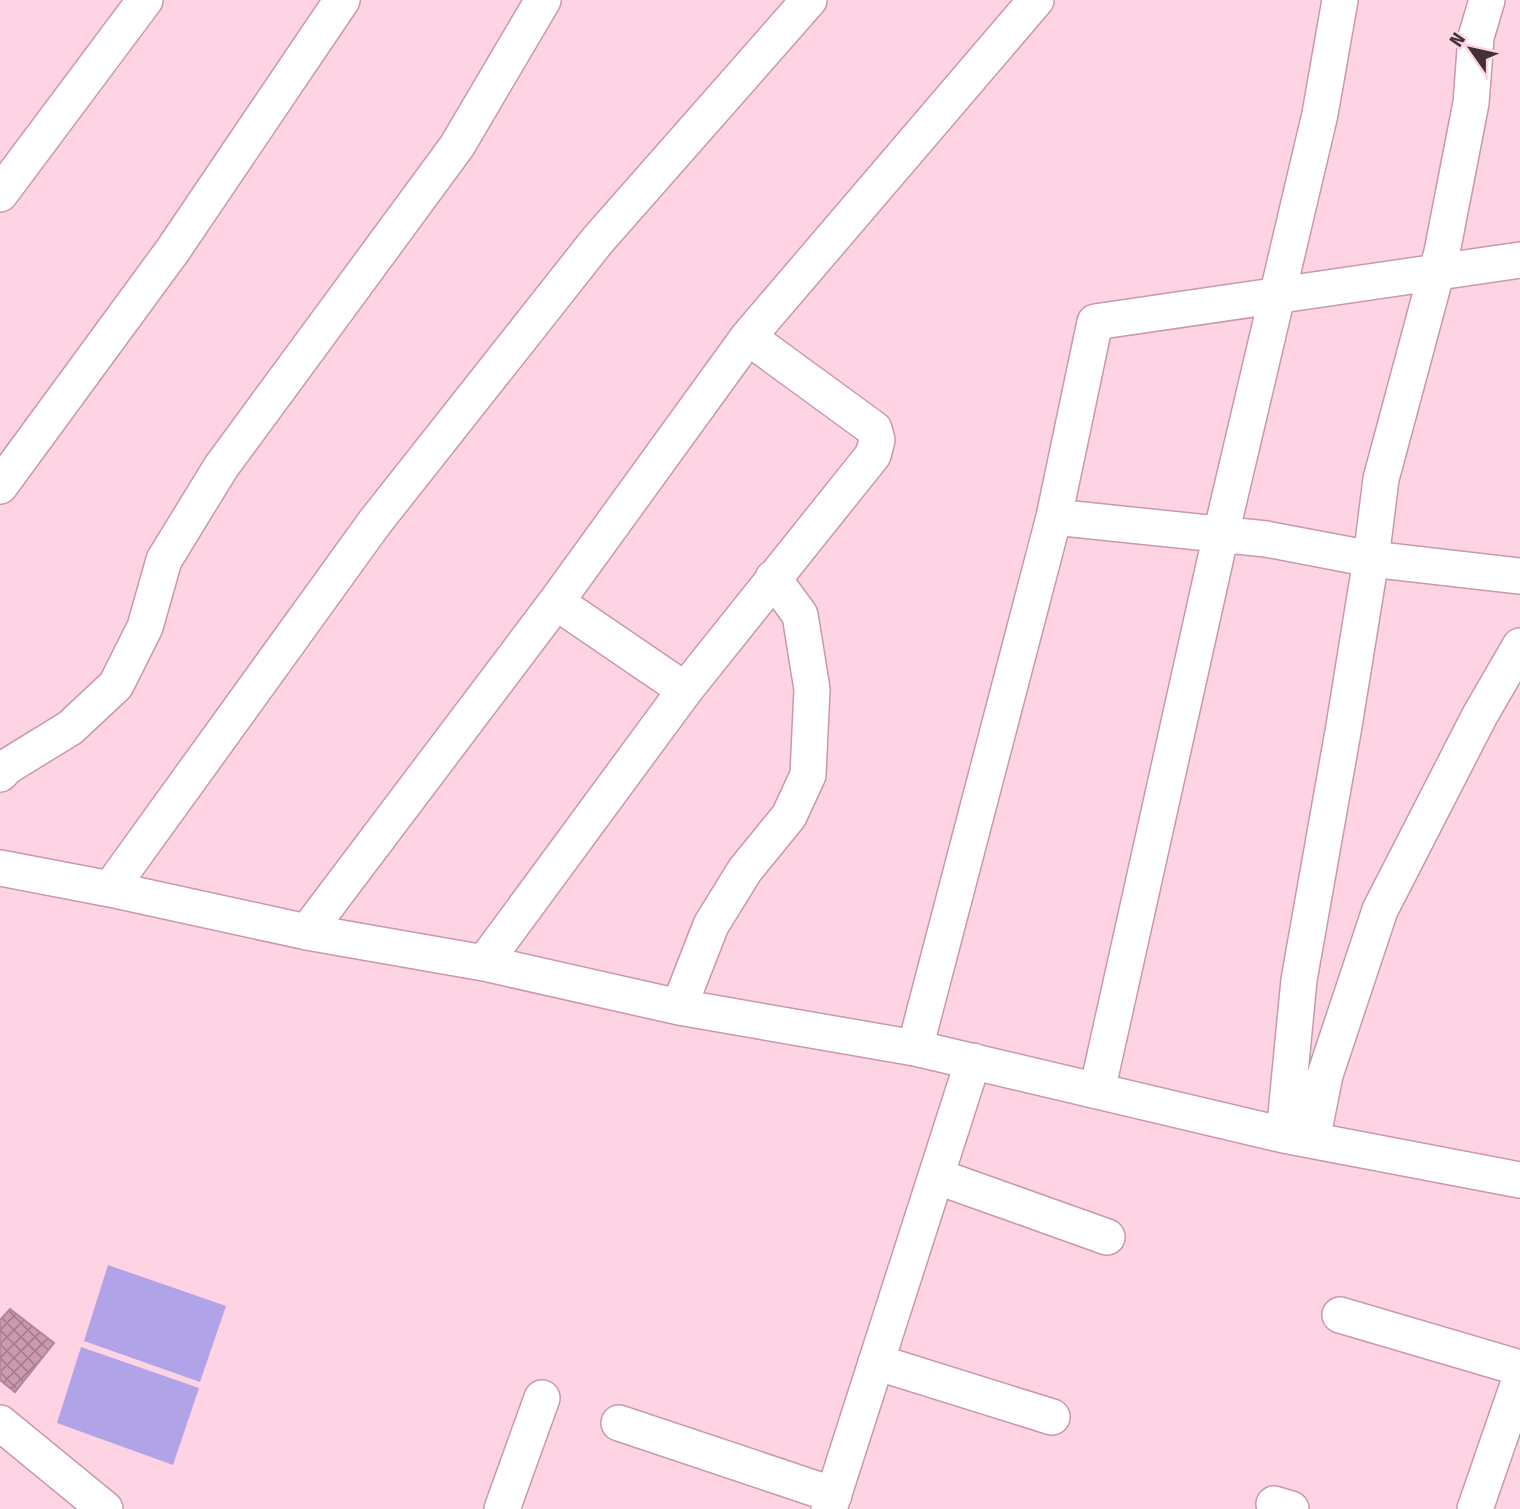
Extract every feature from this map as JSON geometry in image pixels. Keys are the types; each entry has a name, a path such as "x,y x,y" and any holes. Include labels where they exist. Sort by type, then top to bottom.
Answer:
{"street":[{"path":"0,194 145,0"},
{"path":"0,486 173,250 342,0"},
{"path":"0,774 8,765 70,728 116,685 145,627 164,560 221,467 457,146 542,0"},
{"path":"110,889 375,522 597,241 809,0"},
{"path":"307,932 556,602 748,337 1036,0"},
{"path":"1097,1091 1221,534 1320,114 1340,0"},
{"path":"1298,1138 1299,980 1371,559 1381,479 1442,252 1471,103 1476,37 1487,0"},
{"path":"915,1048 1054,517 1095,322 1520,260"},
{"path":"484,963 685,690 873,454 877,440 874,429 748,337"},
{"path":"1054,517 1221,534 1292,543 1371,559 1520,576"},
{"path":"679,1007 711,925 744,870 789,816 808,775 812,690 800,615 773,578"},
{"path":"556,602 685,690"},
{"path":"1298,1138 1325,1075 1380,910 1480,715 1520,646"},
{"path":"0,869 110,889 307,932 484,963 679,1007 915,1048 1298,1138 1520,1181"},
{"path":"619,1423 831,1502 973,1061"},
{"path":"936,1176 1107,1237"},
{"path":"1340,1315 1520,1368"},
{"path":"876,1362 1052,1417"},
{"path":"1475,1509 1520,1379"},
{"path":"502,1509 542,1398"},
{"path":"0,1423 104,1509"}],"shaded area":[{"path":"108,1265 226,1306 200,1382 84,1341"},
{"path":"81,1347 199,1388 173,1465 57,1423"}],"building":[{"path":"10,1309 54,1343 15,1392 0,1380 0,1320"}]}
